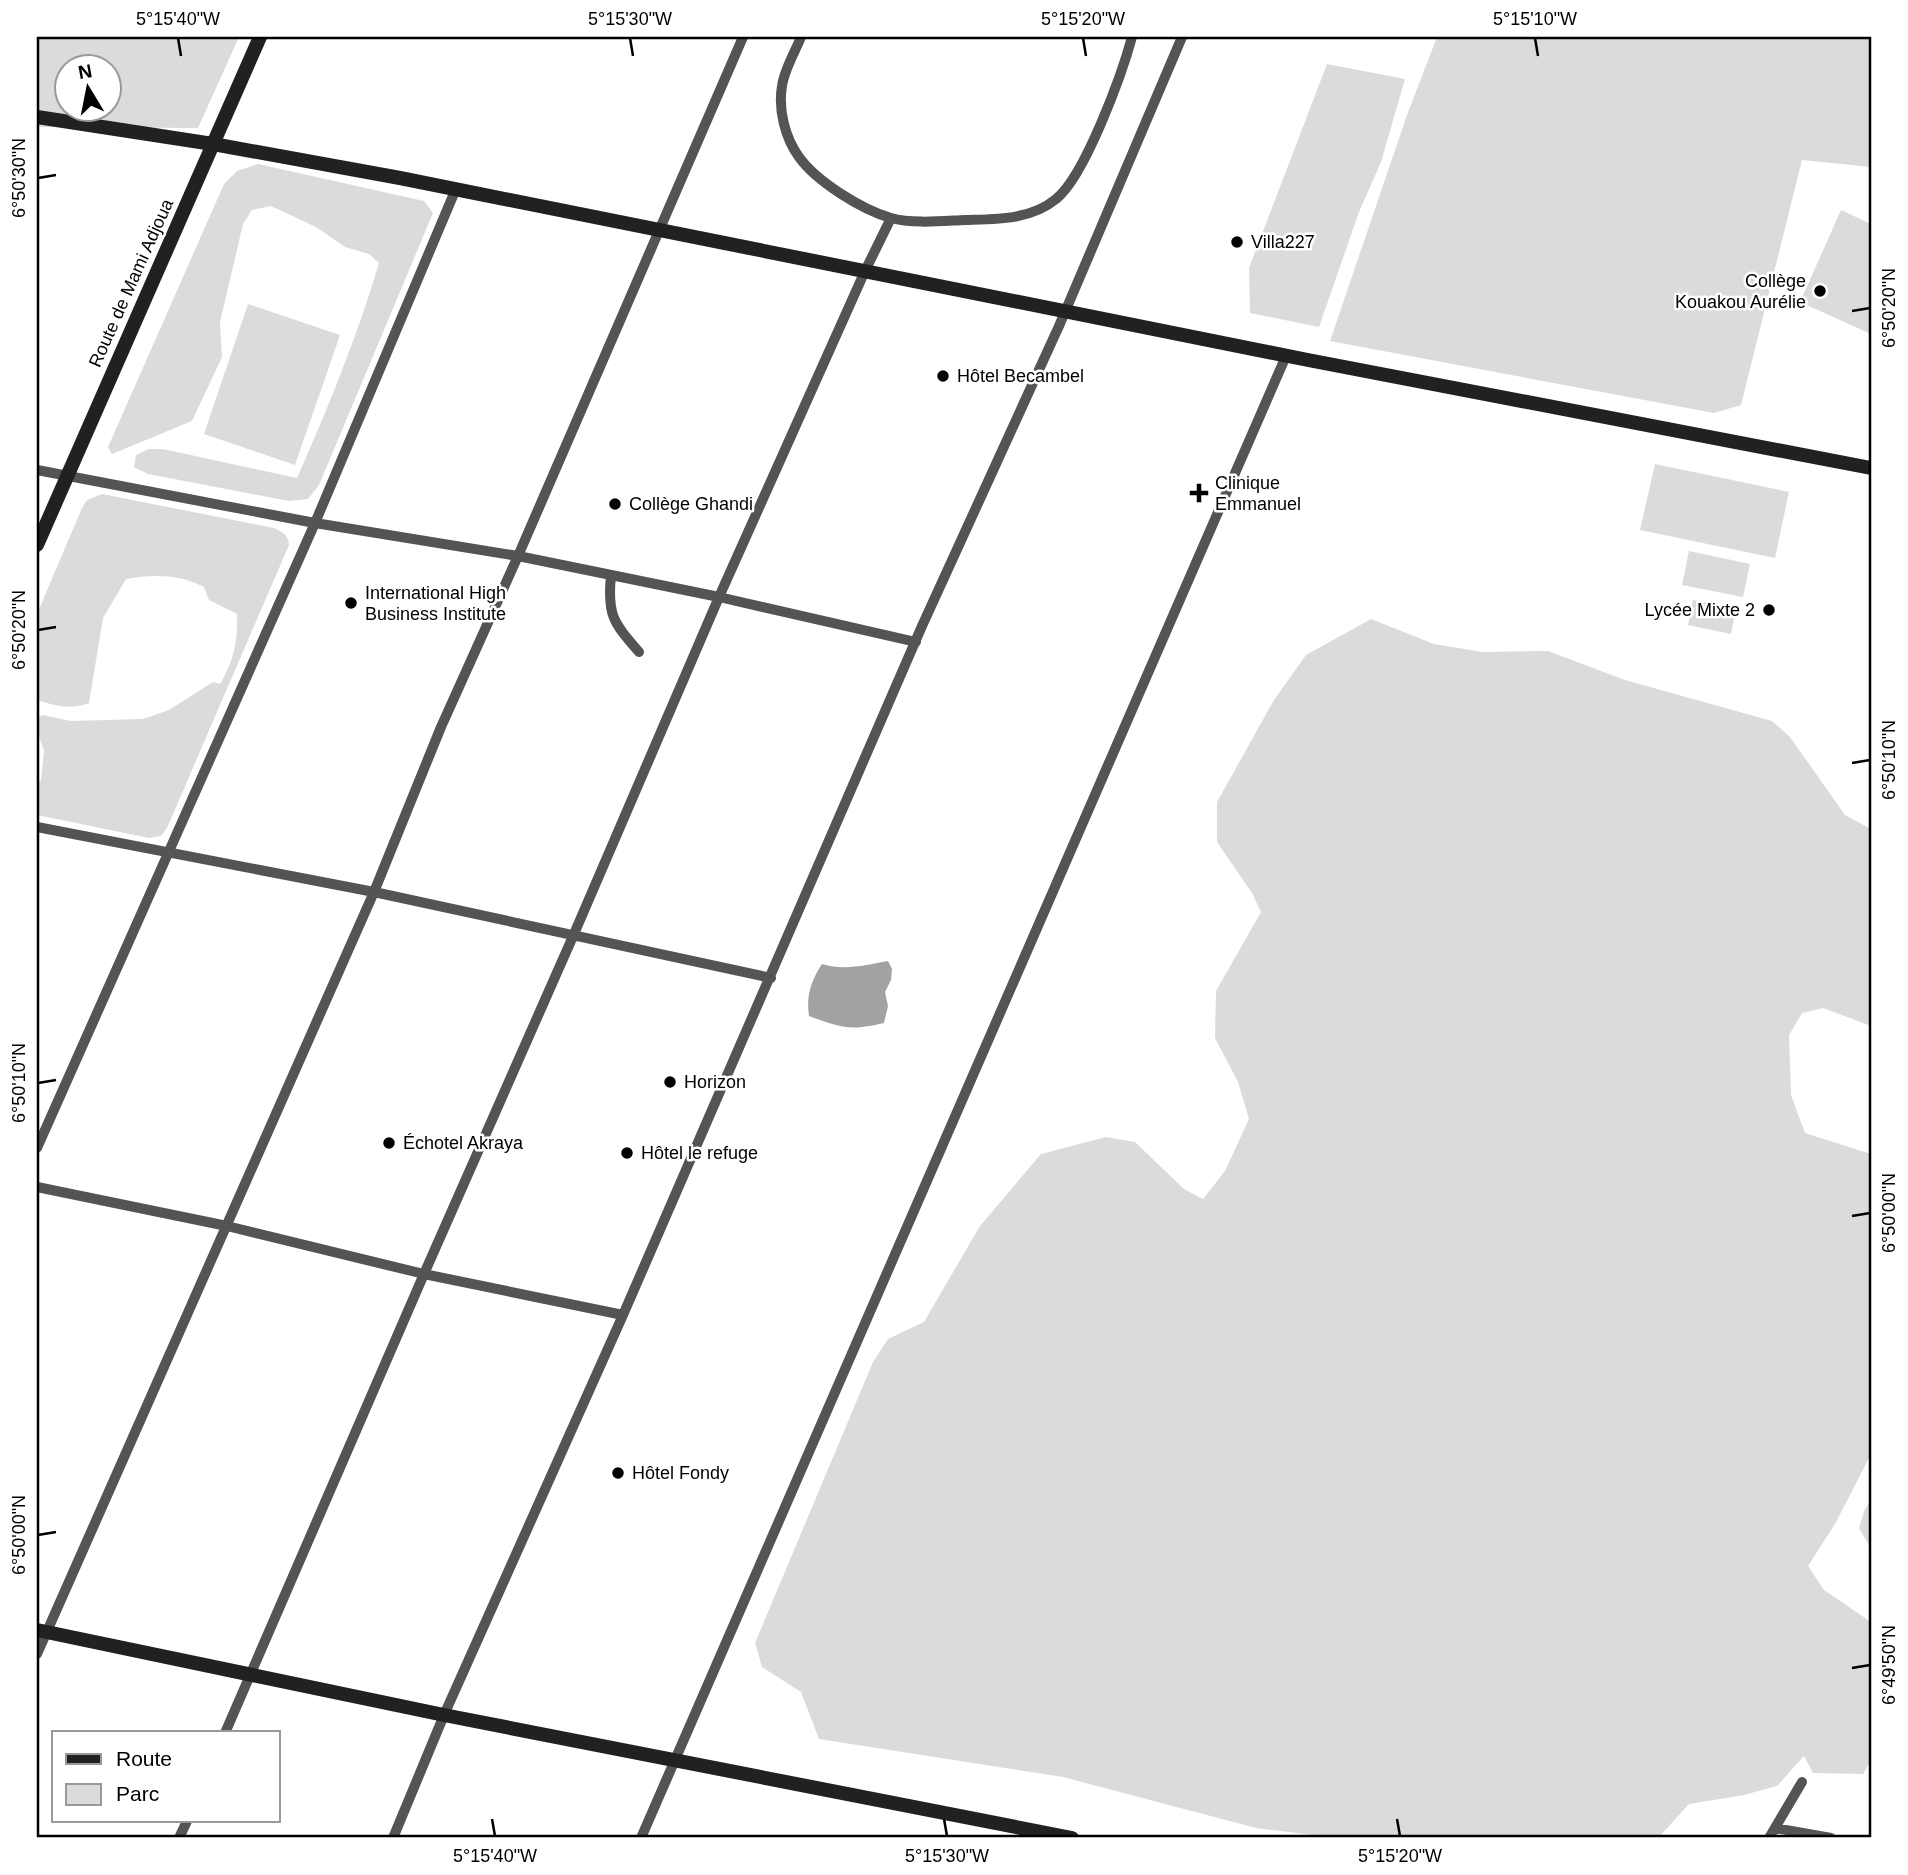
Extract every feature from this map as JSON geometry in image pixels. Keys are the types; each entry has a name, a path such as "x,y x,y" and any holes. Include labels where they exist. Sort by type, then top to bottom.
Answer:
{"street":[{"name":"Route de Mami Adjoua","path":"37,545 260,37"},
{"path":"37,1654 42,1631 227,1226 374,892 441,727 743,37"},
{"path":"801,37 782,84 781,109 798,157 821,179 850,200 891,218 957,220 1017,217 1054,201 1069,187 1112,96 1132,37"},
{"path":"393,1838 444,1714 623,1315 1182,37"},
{"path":"37,117 213,144 1286,356 1871,468"},
{"path":"37,1147 316,523 455,191"},
{"path":"226,1731 719,597 891,218"},
{"path":"641,1838 1286,356"},
{"path":"37,470 316,523 518,556 719,597 916,642"},
{"path":"611,575 609,607 619,629 639,652"},
{"path":"37,827 374,892 771,978"},
{"path":"37,1187 227,1226 424,1274 623,1315"},
{"path":"42,1631 444,1714 1072,1838"},
{"path":"1769,1838 1802,1782"},
{"path":"179,1838 187,1822"},
{"path":"1775,1828 1831,1838"}],"green space":[{"path":"37,37 239,37 198,128 37,127"},
{"path":"1437,37 1871,37 1871,167 1802,160 1741,405 1714,413 1330,341 1407,115"},
{"path":"1327,64 1405,79 1381,162 1359,212 1319,327 1250,313 1249,268"},
{"path":"258,164 424,201 433,213 319,485 308,499 289,501 148,474 134,467 136,455 149,449 163,449 297,478 341,372 379,263 369,254 345,247 316,227 271,206 252,210 243,224 220,322 222,357 192,421 112,454 108,447 224,184 237,171"},
{"path":"1841,210 1871,224 1871,334 1800,302"},
{"path":"248,304 340,335 295,465 204,434"},
{"path":"1655,464 1789,492 1775,558 1640,530"},
{"path":"102,494 274,528 284,534 289,545 167,828 161,836 149,838 37,815 37,782 41,781 44,751 37,730 37,718 43,715 71,721 143,719 169,710 213,682 220,684 234,650 237,614 209,600 204,587 176,577 146,576 126,579 103,618 89,703 63,706 37,700 37,614 82,508 87,500"},
{"path":"1689,551 1750,564 1743,597 1682,585"},
{"path":"1693,600 1736,609 1731,634 1688,625"},
{"path":"1371,619 1434,644 1483,652 1548,651 1625,680 1772,721 1790,737 1845,815 1871,829 1871,1026 1823,1008 1802,1013 1789,1035 1791,1095 1805,1133 1871,1154 1871,1454 1835,1524 1808,1566 1824,1590 1871,1622 1871,1760 1863,1774 1813,1773 1804,1756 1777,1786 1744,1795 1689,1804 1658,1838 1339,1838 1256,1828 1063,1777 819,1739 801,1692 762,1667 755,1643 873,1362 888,1339 924,1322 980,1226 1041,1154 1106,1137 1135,1142 1184,1189 1203,1199 1225,1171 1249,1119 1238,1082 1215,1038 1216,991 1261,912 1252,893 1217,842 1217,802 1274,700 1306,655"},
{"path":"1871,1500 1871,1549 1859,1528"}],"shaded area":[{"path":"888,961 892,969 891,980 885,992 888,1006 884,1023 846,1027 809,1016 810,989 822,964 847,967"}],"place":[{"name":"Villa227","path":"1237,242"},
{"name":"Collège Kouakou Aurélie","path":"1820,291"},
{"name":"Hôtel Becambel","path":"943,376"},
{"name":"Clinique Emmanuel","path":"1199,493"},
{"name":"Collège Ghandi","path":"615,504"},
{"name":"International High Business Institute","path":"351,603"},
{"name":"Lycée Mixte 2","path":"1769,610"},
{"name":"Horizon","path":"670,1082"},
{"name":"Échotel Akraya","path":"389,1143"},
{"name":"Hôtel le refuge","path":"627,1153"},
{"name":"Hôtel Fondy","path":"618,1473"}]}
